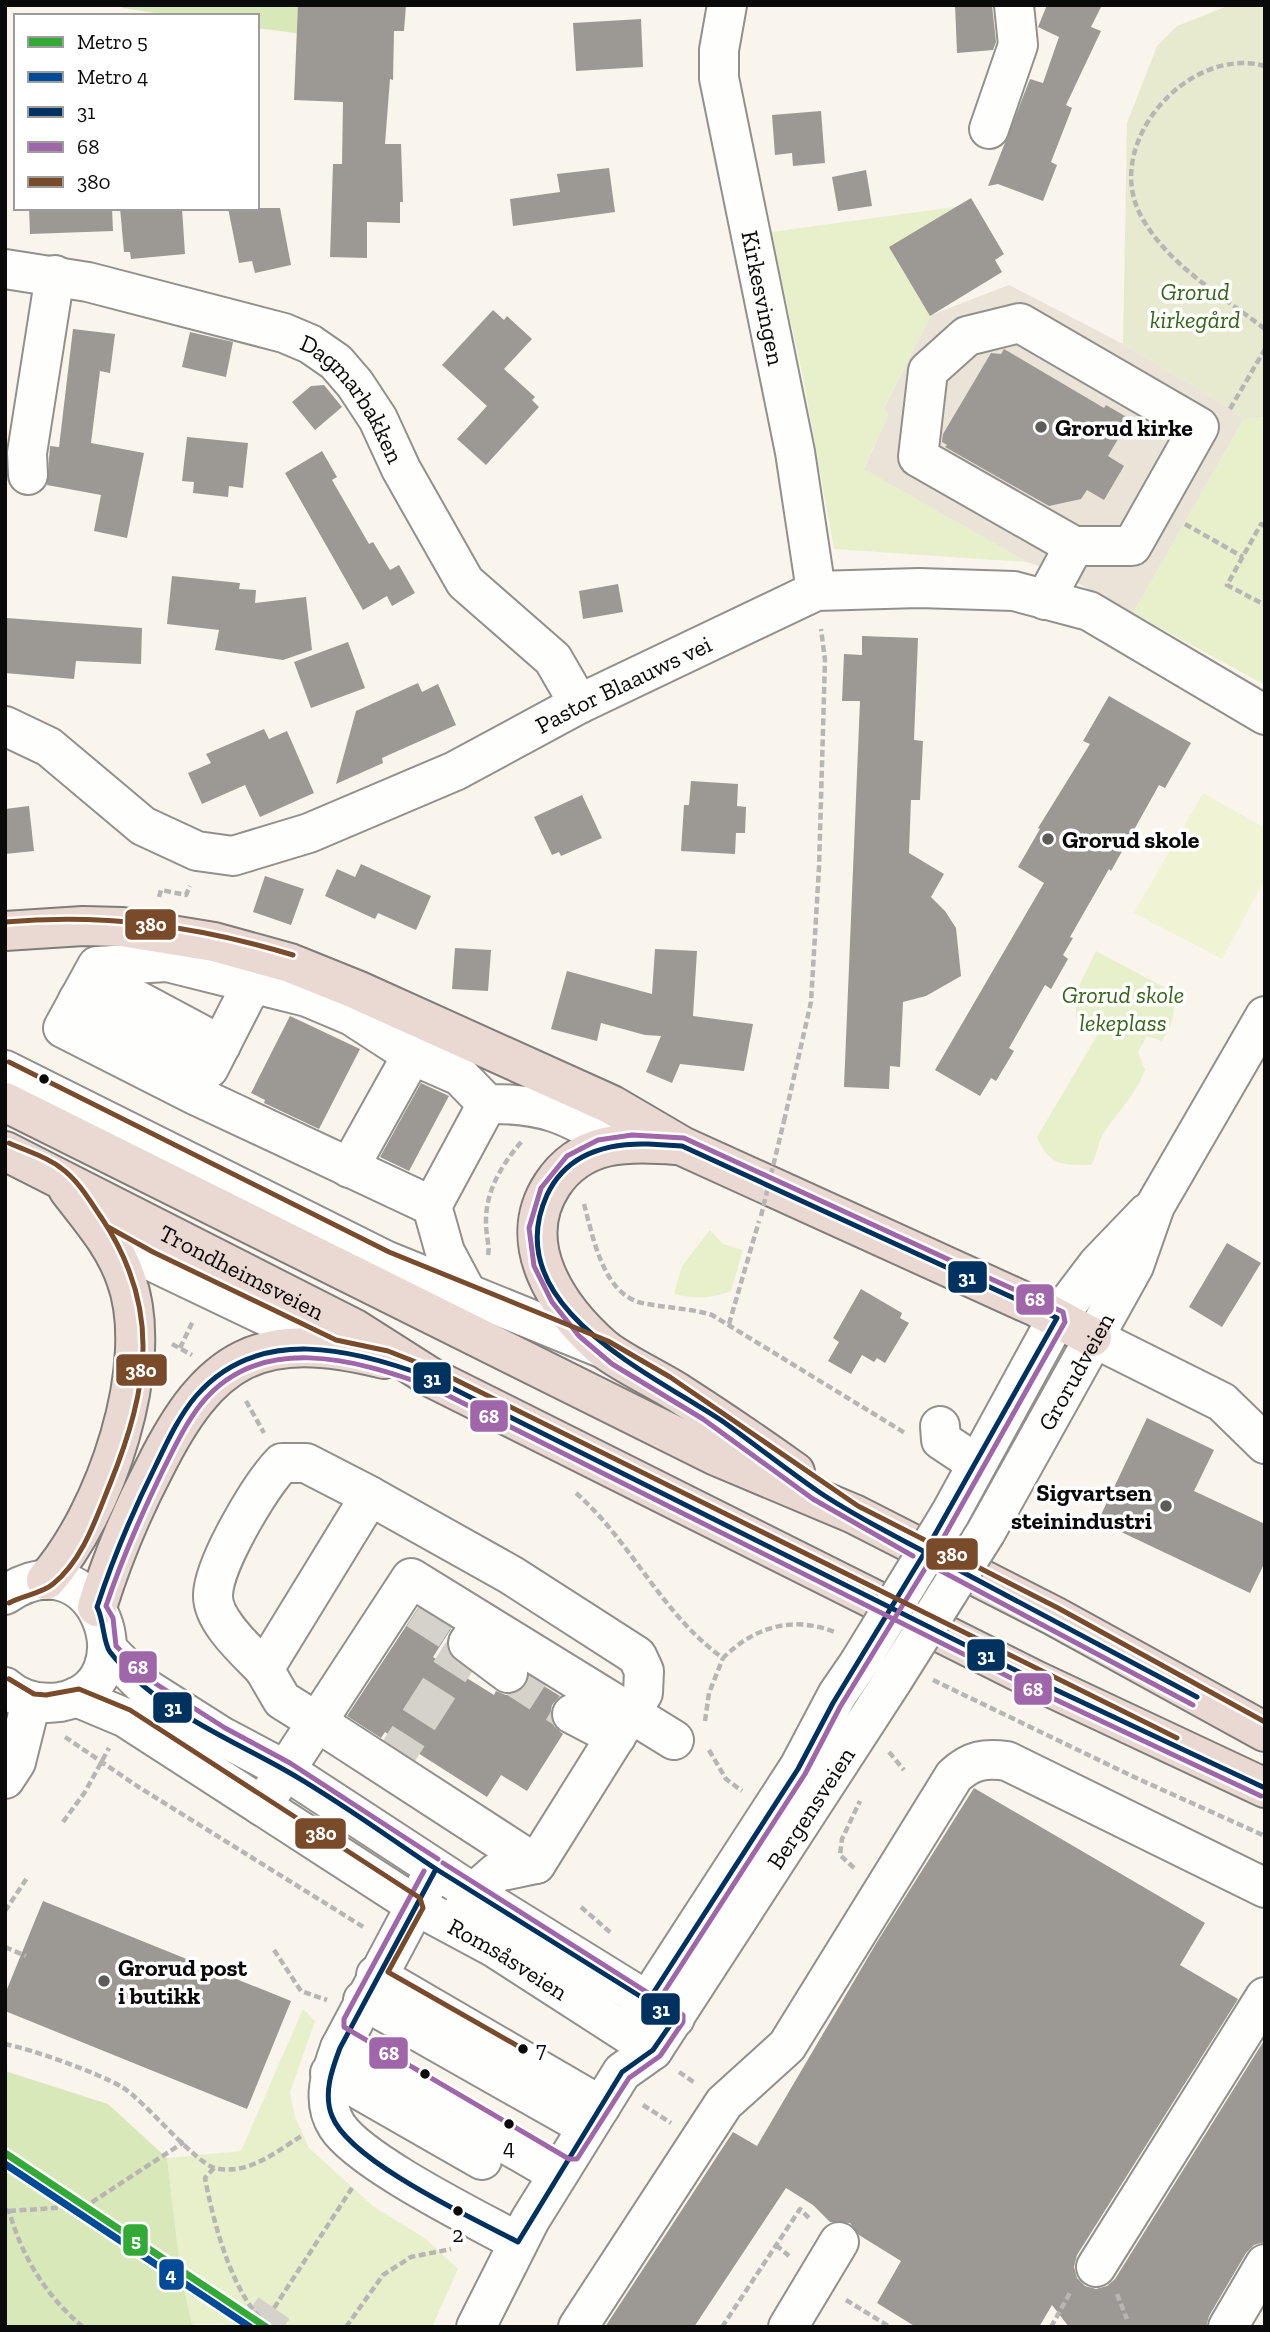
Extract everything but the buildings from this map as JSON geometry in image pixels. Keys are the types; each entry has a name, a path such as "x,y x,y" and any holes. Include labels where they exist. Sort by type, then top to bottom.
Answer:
{"highway":[{"path":"5,931 83,926 122,927 214,942 290,963 612,1105 682,1146 1057,1318 1102,1342"},
{"name":"Trondheimsveien","path":"5,1102 716,1456 854,1514 1054,1616 1265,1732"},
{"path":"682,1146 633,1142 614,1144 580,1156 564,1171 545,1198 536,1227 539,1258 547,1278 572,1316 604,1349 695,1403 854,1514"},
{"name":"Trondheimsveien","path":"5,1151 355,1329 432,1378 1037,1681 1265,1788"},
{"path":"46,1580 61,1564 76,1537 109,1465 128,1406 135,1365 137,1328 132,1299 118,1260 104,1235 61,1179"},
{"path":"97,1607 137,1503 171,1436 198,1394 220,1374 254,1356 290,1347 333,1348 385,1359 432,1378"}],"street":[{"name":"Kirkesvingen","path":"727,5 719,50 719,78 795,452 816,591"},
{"path":"989,129 1018,45 1014,5"},
{"name":"Dagmarbakken","path":"5,269 55,275 284,333 310,344 336,362 378,419 401,469 465,582 553,659 579,704"},
{"path":"29,475 27,453 55,275"},
{"path":"1020,323 1199,427 1132,546 1074,546 918,457 928,371 967,335 1020,323"},
{"path":"1045,600 1074,546"},
{"name":"Pastor Blaauws vei","path":"5,726 49,747 143,826 197,851 233,856 309,833 455,771 579,704 816,591 919,588 1000,590 1089,611 1265,715"},
{"path":"208,1070 63,1028 97,966 166,962 307,996 352,1016 412,1055 460,1076 487,1104 520,1104 563,1113 614,1144"},
{"path":"208,1070 253,982"},
{"path":"85,988 349,1168 432,1206"},
{"path":"349,1168 412,1055 413,1028 410,1014"},
{"name":"Grorudveien","path":"986,1532 1102,1342 1134,1266 1155,1206 1265,1016"},
{"path":"5,1070 385,1260 469,1297 604,1349"},
{"path":"460,1076 534,1070"},
{"path":"469,1297 445,1252 432,1206 487,1104"},
{"name":"Grorudveien","path":"950,1514 1057,1318 1098,1264 1155,1206"},
{"path":"104,1235 149,1260 333,1348"},
{"path":"1102,1342 1222,1402 1265,1444"},
{"path":"928,1433 977,1464"},
{"path":"454,1925 473,1893 497,1872 536,1864 643,1693 644,1671 637,1656 511,1575 306,1463 282,1463 270,1475 227,1550 212,1597 225,1627 264,1669 282,1700 536,1864"},
{"path":"264,1669 370,1496"},
{"name":"Bergensveien","path":"661,2009 837,1695 850,1649 950,1514"},
{"name":"Bergensveien","path":"476,2327 559,2174 640,2041 825,1780 907,1677 986,1532"},
{"path":"262,1806 411,1578 475,1633 623,1726"},
{"path":"5,1595 18,1587 46,1580 66,1583 83,1592 97,1607 104,1620 108,1650 97,1675 76,1697 47,1704 18,1694 16,1762 5,1779"},
{"path":"475,1633 508,1673"},
{"name":"Romsåsveien","path":"108,1650 148,1689 221,1736 285,1770 473,1893 661,2009"},
{"name":"Romsåsveien","path":"76,1697 126,1718 415,1905 495,1948 640,2041"},
{"path":"572,1714 623,1726 695,1735"},
{"path":"578,2327 724,2103 787,2046 954,1776 965,1766 991,1759 1007,1762 1265,1888"},
{"path":"436,1868 348,2033 336,2125 358,2147 389,2169 559,2174"},
{"path":"1085,2277 1265,1997"},
{"path":"348,2033 559,2174"},
{"path":"348,2033 559,2174"},
{"path":"348,2033 559,2174"},
{"path":"788,2327 839,2242"},
{"path":"1228,2327 1265,2264"}],"path":[{"path":"1265,66 1253,63 1219,68 1184,85 1148,118 1136,147 1131,176 1139,211 1158,243 1265,329"},
{"path":"1199,427 1231,409 1265,349"},
{"path":"1186,524 1242,557"},
{"path":"1265,526 1261,524 1227,585 1265,606"},
{"path":"729,1324 761,1216 811,1002 819,881 825,660 816,591"},
{"path":"477,1255 490,1256 485,1210 499,1172 523,1140 535,1146"},
{"path":"581,1194 599,1255 616,1286 626,1296 640,1302 692,1309 729,1324 773,1355 928,1433"},
{"path":"180,1348 197,1312"},
{"path":"168,1342 198,1359"},
{"path":"242,1395 282,1463"},
{"path":"572,1490 610,1530 672,1613 690,1633 723,1658"},
{"path":"746,1794 726,1779 695,1735 723,1658 738,1643 772,1627 810,1625 850,1649"},
{"path":"907,1677 1265,1836"},
{"path":"56,1731 101,1763 348,2033"},
{"path":"63,1822 111,1745"},
{"path":"860,1798 858,1810 842,1839 840,1855 845,1863 884,1888"},
{"path":"5,1911 27,1878"},
{"path":"5,1947 26,1956"},
{"path":"274,1950 301,1991 348,2033"},
{"path":"5,2044 37,2052 122,2087 184,2141 203,2162 214,2168 249,2166 348,2033"},
{"path":"83,2327 69,2315 38,2277 19,2247 7,2211 86,2206 184,2141"},
{"path":"214,2168 205,2178 219,2236 243,2295 270,2327"},
{"path":"274,2308 358,2179"},
{"path":"722,2327 800,2209"},
{"path":"346,2327 383,2275 411,2257 446,2248 459,2252"},
{"path":"1051,2327 1085,2277"}],"green space":[{"path":"123,5 315,5 310,35 259,28 259,14 162,14 122,8"},
{"name":"Grorud kirkegård","path":"1230,5 1265,5 1265,417 1243,420 1231,409 1123,344 1127,123 1157,46 1177,26"},
{"path":"962,206 931,315 884,407 888,415 864,468 1027,562 834,549 803,377 771,232"},
{"path":"1265,417 1265,685 1133,613 1243,420"},
{"path":"1203,793 1265,828 1265,879 1222,959 1134,913"},
{"name":"Grorud skole lekeplass","path":"1096,951 1171,991 1173,1017 1162,1041 1147,1036 1138,1052 1145,1070 1103,1134 1091,1165 1072,1165 1052,1159 1037,1137 1098,1034 1076,1018 1076,992"},
{"path":"710,1230 723,1244 743,1250 731,1291 703,1297 674,1294 682,1266"},
{"path":"303,2009 315,2021 290,2092 295,2117 309,2148 373,2206 426,2239 458,2269 432,2327 192,2324 181,2275 167,2158 241,2151"},
{"path":"5,2071 108,2104 167,2158 181,2275 192,2324 196,2327 5,2327"}],"shaded area":[{"path":"1009,285 1123,344 1231,409 1243,420 1133,613 1061,574 1027,562 864,469 888,415 884,408 931,315"}],"tunnel":[{"path":"388,1768 468,1643 398,1598"},
{"path":"508,1673 572,1714"},
{"path":"261,2327 274,2308"}],"metro line":[{"name":"5","path":"5,2153 266,2327"},
{"name":"4","path":"5,2164 250,2327"}],"transit line":[{"name":"380","path":"5,922 78,919 150,924 221,936 293,955"},
{"name":"380","path":"9,1062 389,1252 608,1341 670,1377 858,1506 1058,1608 1265,1722"},
{"name":"68","path":"913,1556 813,1499 703,1419 612,1364 579,1336 552,1302 534,1266 529,1228 541,1188 567,1156 598,1140 632,1135 684,1138 1063,1312 1065,1322 937,1549"},
{"name":"380","path":"9,1143 49,1160 67,1173 101,1217 134,1283 141,1316 143,1348 134,1414 99,1511 81,1551 53,1584 9,1603"},
{"name":"31","path":"648,1144 682,1146 1057,1318 925,1552 832,1500 725,1423 624,1359 591,1333 562,1304 543,1271 537,1235 547,1195 565,1170 589,1154 617,1146 648,1144"},
{"name":"380","path":"108,1227 153,1252 336,1340 388,1351 436,1370 1177,1738"},
{"name":"31","path":"436,1869 302,1780 190,1719 147,1689 108,1648 97,1607 131,1517 184,1412 196,1396 221,1373 248,1359 277,1351 308,1349 339,1352 371,1358 432,1378 1037,1681 1265,1788"},
{"name":"68","path":"438,1859 290,1763 225,1728 153,1682 116,1646 113,1618 106,1606 156,1485 181,1435 201,1404 224,1381 251,1367 279,1360 309,1358 340,1361 370,1367 429,1386 1033,1689 1261,1796"},
{"name":"31","path":"648,2001 798,1769 833,1703 925,1552"},
{"name":"31","path":"925,1552 1197,1697"},
{"name":"68","path":"655,2006 805,1774 840,1707 928,1564 1193,1705"},
{"name":"380","path":"9,1679 34,1694 46,1695 79,1689 130,1710 420,1898 423,1908 388,1972 523,2049"},
{"name":"68","path":"424,1871 344,2019 344,2027 569,2159 577,2159 629,2078 660,2056 683,2022 683,2015 443,1863"},
{"name":"31","path":"436,1869 675,2018 653,2050 622,2072 518,2242 444,2204 387,2170 343,2133 329,2108 330,2082 340,2048 436,1869"}],"place":[{"name":"Grorud kirke","path":"1041,427"},
{"name":"Grorud skole","path":"1048,839"},
{"name":"Sigvartsen steinindustri","path":"1166,1506"},
{"name":"Grorud post i butikk","path":"104,1981"},
{"name":"7","path":"523,2049"},
{"name":"4","path":"509,2124"},
{"name":"2","path":"458,2211"}]}
